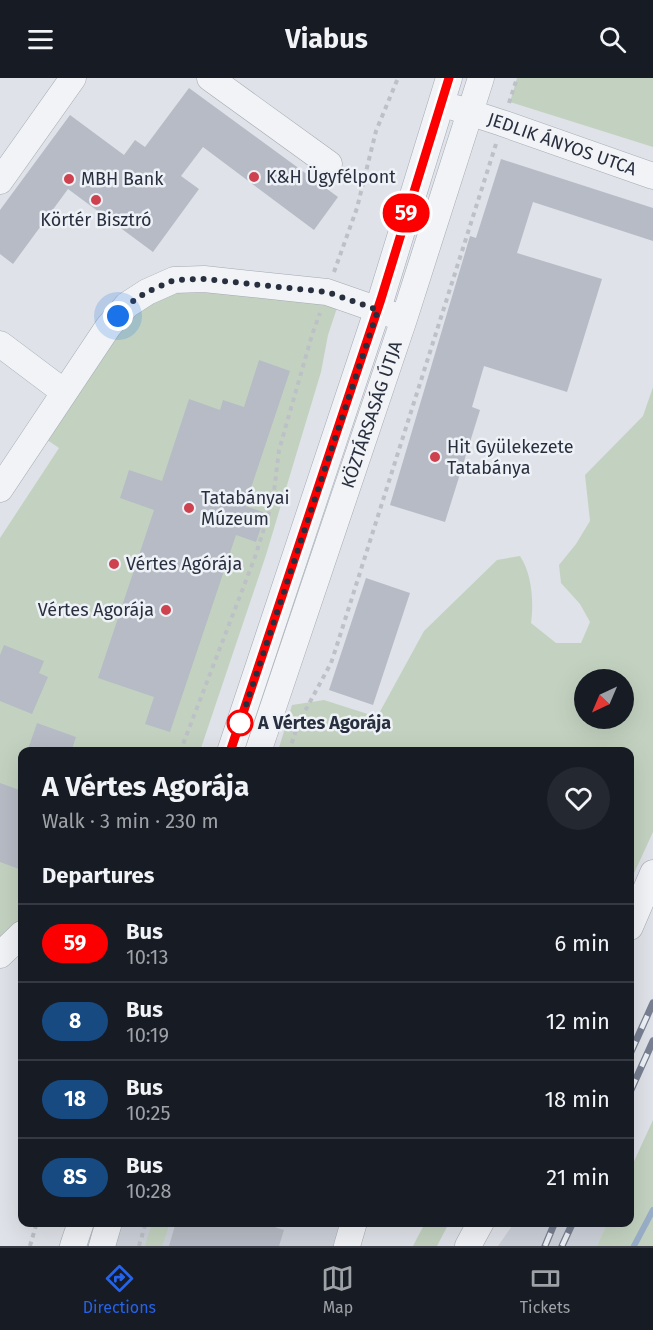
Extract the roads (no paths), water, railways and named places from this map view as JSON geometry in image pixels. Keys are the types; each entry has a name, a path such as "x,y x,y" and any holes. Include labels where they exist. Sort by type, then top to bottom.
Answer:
{"street":[{"path":"0,181 73,78"},
{"path":"210,78 329,164"},
{"name":"KÖZTÁRSASÁG ÚTJA","path":"232,747 378,310 449,78"},
{"name":"KÖZTÁRSASÁG ÚTJA","path":"260,747 404,319 481,78"},
{"name":"JEDLIK ÁNYOS UTCA","path":"441,103 653,176"},
{"path":"0,489 108,327 127,305 147,292 174,280 204,279 327,292 404,319"},
{"path":"0,344 64,392"},
{"path":"634,918 653,873"},
{"path":"0,955 18,938"},
{"path":"73,1246 79,1227"},
{"path":"102,1246 108,1227"},
{"path":"348,1246 353,1227"},
{"path":"468,1246 478,1227"}],"waterway":[{"path":"634,1246 653,1210"}],"railway":[{"path":"634,1045 653,1003"},
{"path":"634,1083 653,1041"},
{"path":"545,1246 553,1227"},
{"path":"562,1246 571,1227"}],"place":[{"name":"K&H Ügyfélpont","path":"254,177"},
{"name":"MBH Bank","path":"69,179"},
{"name":"Körtér Bisztró","path":"96,200"},
{"name":"Hit Gyülekezete Tatabánya","path":"435,457"},
{"name":"Tatabányai Múzeum","path":"189,508"},
{"name":"Vértes Agórája","path":"114,564"},
{"name":"Vértes Agorája","path":"166,610"},
{"name":"A Vértes Agorája","path":"240,723"}]}
